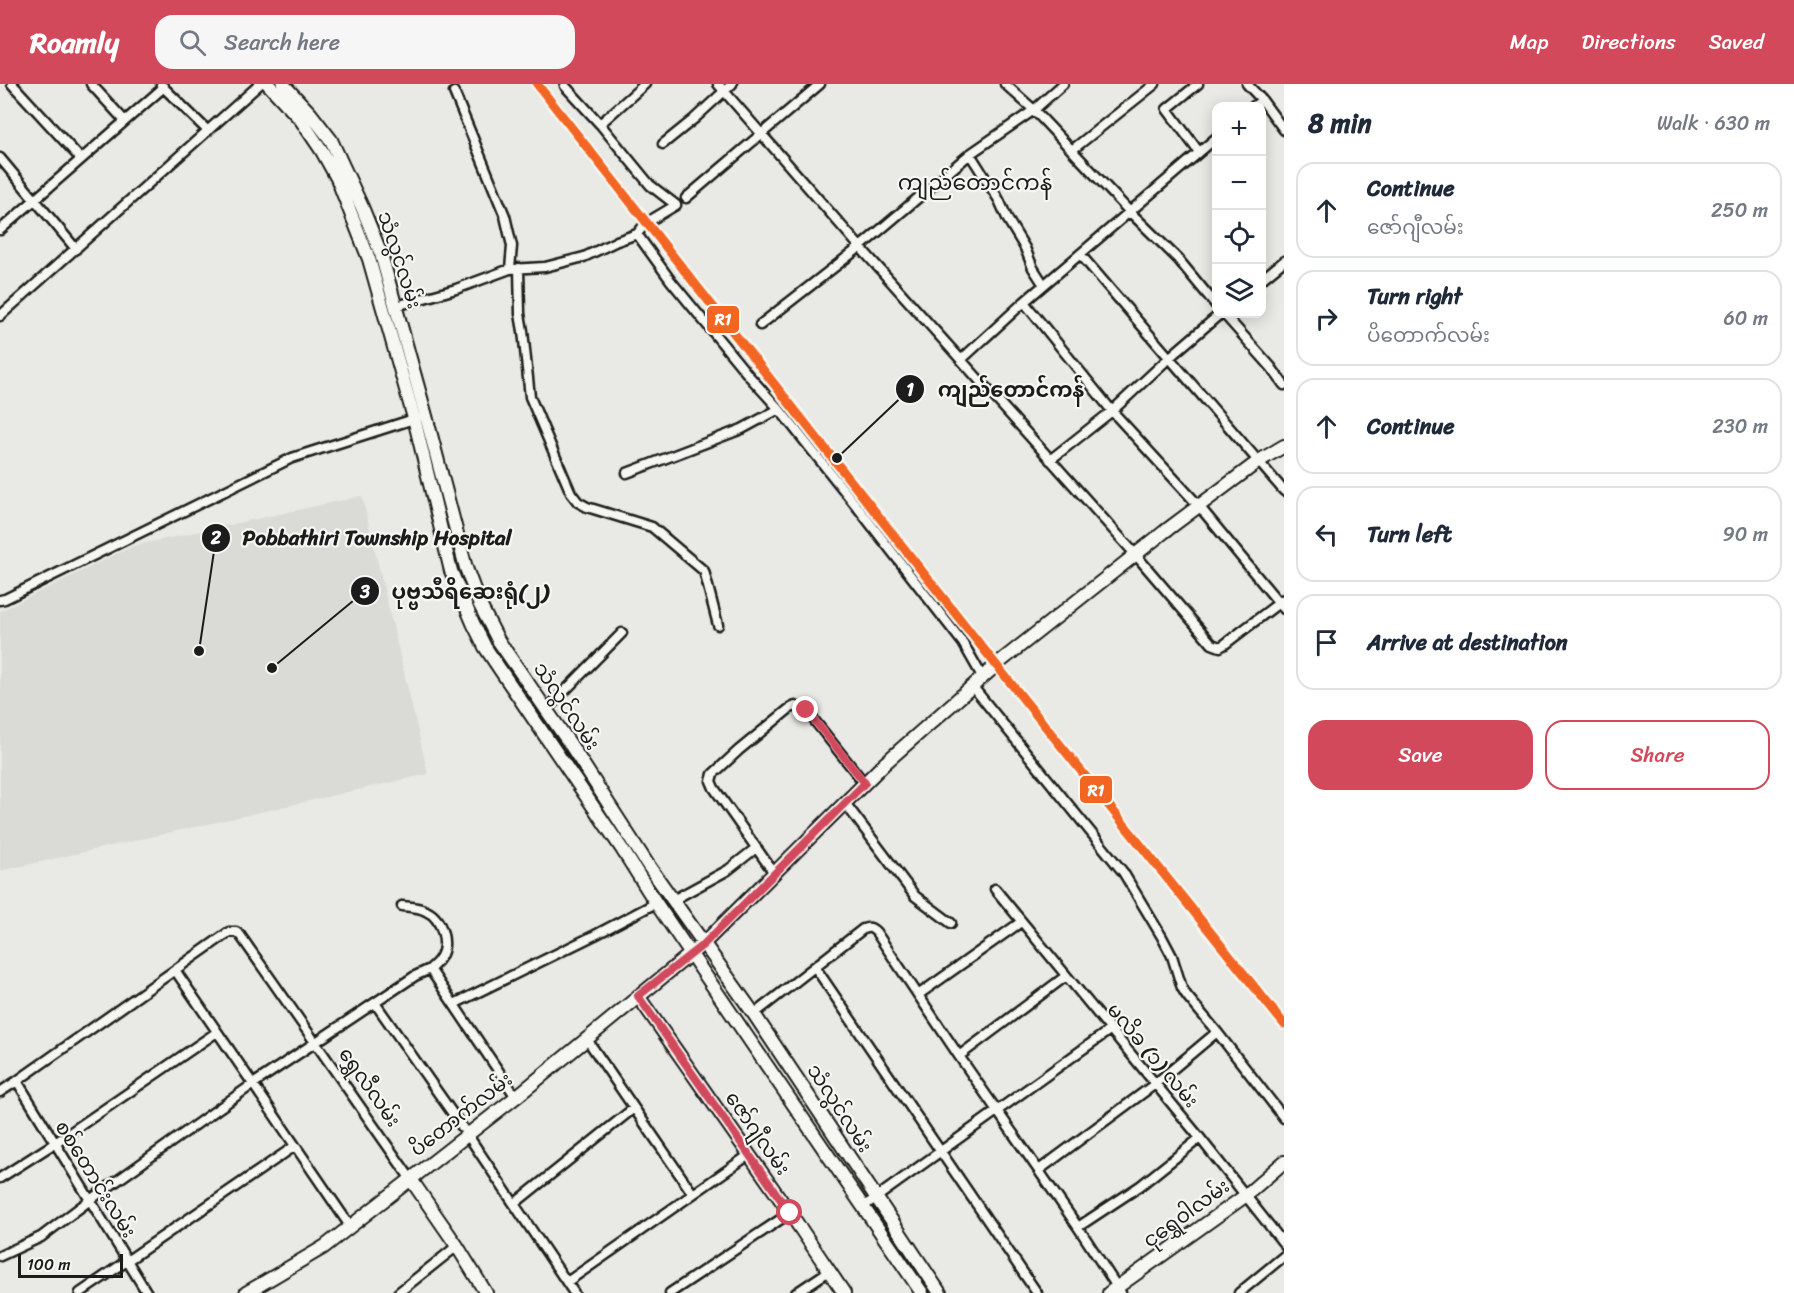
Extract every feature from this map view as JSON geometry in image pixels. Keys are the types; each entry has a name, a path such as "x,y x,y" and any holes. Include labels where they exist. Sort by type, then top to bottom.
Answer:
{"main road":[{"name":"သံလွင်လမ်း","path":"268,84 312,135 381,254 396,306 451,572 494,662 922,1293"},
{"name":"သံလွင်လမ်း","path":"283,84 331,140 357,210 369,259 466,568 479,603 498,640 648,865 754,1014 940,1293"},
{"name":"ပိတောက်လမ်း","path":"246,1293 324,1247 516,1097 704,944 865,783 983,678 1135,554 1259,461 1284,446"},
{"name":"ဇော်ဂျီလမ်း","path":"638,996 844,1293"},
{"name":"ငုရွှေဝါလမ်း","path":"1116,1291 1245,1196 1284,1162"},
{"name":"ရွှေလီလမ်း","path":"410,1178 486,1293"}],"street":[{"path":"12,84 80,158"},
{"path":"91,84 124,120"},
{"path":"0,316 260,84"},
{"path":"600,124 645,84"},
{"path":"663,144 694,119 721,87 732,84"},
{"path":"686,198 820,84"},
{"path":"1005,84 1034,110 1178,260 1212,300"},
{"path":"760,325 860,247 970,154 1034,110 1063,84"},
{"path":"1072,150 1155,84"},
{"path":"1198,84 1167,109 1199,152"},
{"path":"1247,84 1284,130"},
{"path":"0,230 162,86 208,130"},
{"path":"396,306 515,269 545,267 584,257 637,234 646,223 676,205 650,185 600,124 565,86"},
{"path":"721,87 860,247 1216,647 1225,644 1282,604 1199,506 1112,411 1024,302"},
{"path":"454,92 505,216 512,246 530,397 571,493 578,502 587,507 652,527 704,571 718,625"},
{"path":"962,359 1024,302 1212,141"},
{"path":"970,154 999,200 1044,285"},
{"path":"0,158 76,249"},
{"path":"637,234 685,298 779,409 956,635 983,678"},
{"path":"1080,254 1284,491"},
{"path":"1266,276 1284,261"},
{"path":"1050,460 1112,411 1170,357 1217,318"},
{"path":"1226,318 1271,367 1284,385"},
{"path":"627,473 742,429 779,409"},
{"path":"0,600 292,458 420,417"},
{"path":"546,710 622,633"},
{"path":"973,687 1123,872 1167,947 1186,996 1284,1118"},
{"path":"774,873 714,788 711,781 713,774 739,750 795,706 806,710 865,783"},
{"path":"845,803 915,896 951,923"},
{"path":"673,900 728,870 756,848"},
{"name":"မလိခ (၁) လမ်း","path":"995,889 1284,1244"},
{"path":"454,1004 656,903"},
{"path":"0,1256 41,1238 90,1200 253,1084 415,976 430,969 441,957 444,947 444,937 439,924 428,911 402,906"},
{"path":"918,995 1021,922"},
{"path":"754,1014 863,929 868,927 876,932 1078,1227 1116,1291"},
{"name":"ရွှေလီလမ်း","path":"174,970 229,932 240,935 410,1178"},
{"path":"815,968 1037,1293"},
{"path":"430,969 516,1097"},
{"path":"0,1092 174,970 350,1226"},
{"path":"959,1056 1066,976"},
{"path":"375,1003 574,1293"},
{"path":"863,1207 1111,1029"},
{"path":"0,1178 217,1032"},
{"path":"1039,1170 1155,1084 1217,1032"},
{"path":"586,1038 693,1194"},
{"name":"စစ်တောင်းလမ်း","path":"17,1081 147,1293"},
{"path":"514,1204 634,1108"},
{"path":"1078,1227 1140,1186 1200,1138"},
{"path":"80,1293 295,1146"},
{"path":"567,1282 749,1155"},
{"path":"670,1293 790,1213"},
{"path":"398,1293 457,1246"},
{"path":"1239,1293 1284,1256"},
{"path":"796,1293 829,1271"}],"shaded area":[{"path":"362,496 428,774 0,871 0,611 133,546"}],"transit line":[{"name":"R1","path":"537,84 997,666 1284,1024"}],"place":[{"name":"ကျည်တောင်ကန်","path":"837,458"},
{"name":"Pobbathiri Township Hospital","path":"199,651"},
{"name":"ပုဗ္ဗသီရိဆေးရုံ(၂)","path":"272,668"}],"district":[{"name":"ကျည်တောင်ကန်","path":"975,182"}],"route":[{"path":"790,1213 638,996 704,944 865,783 806,710"}]}
